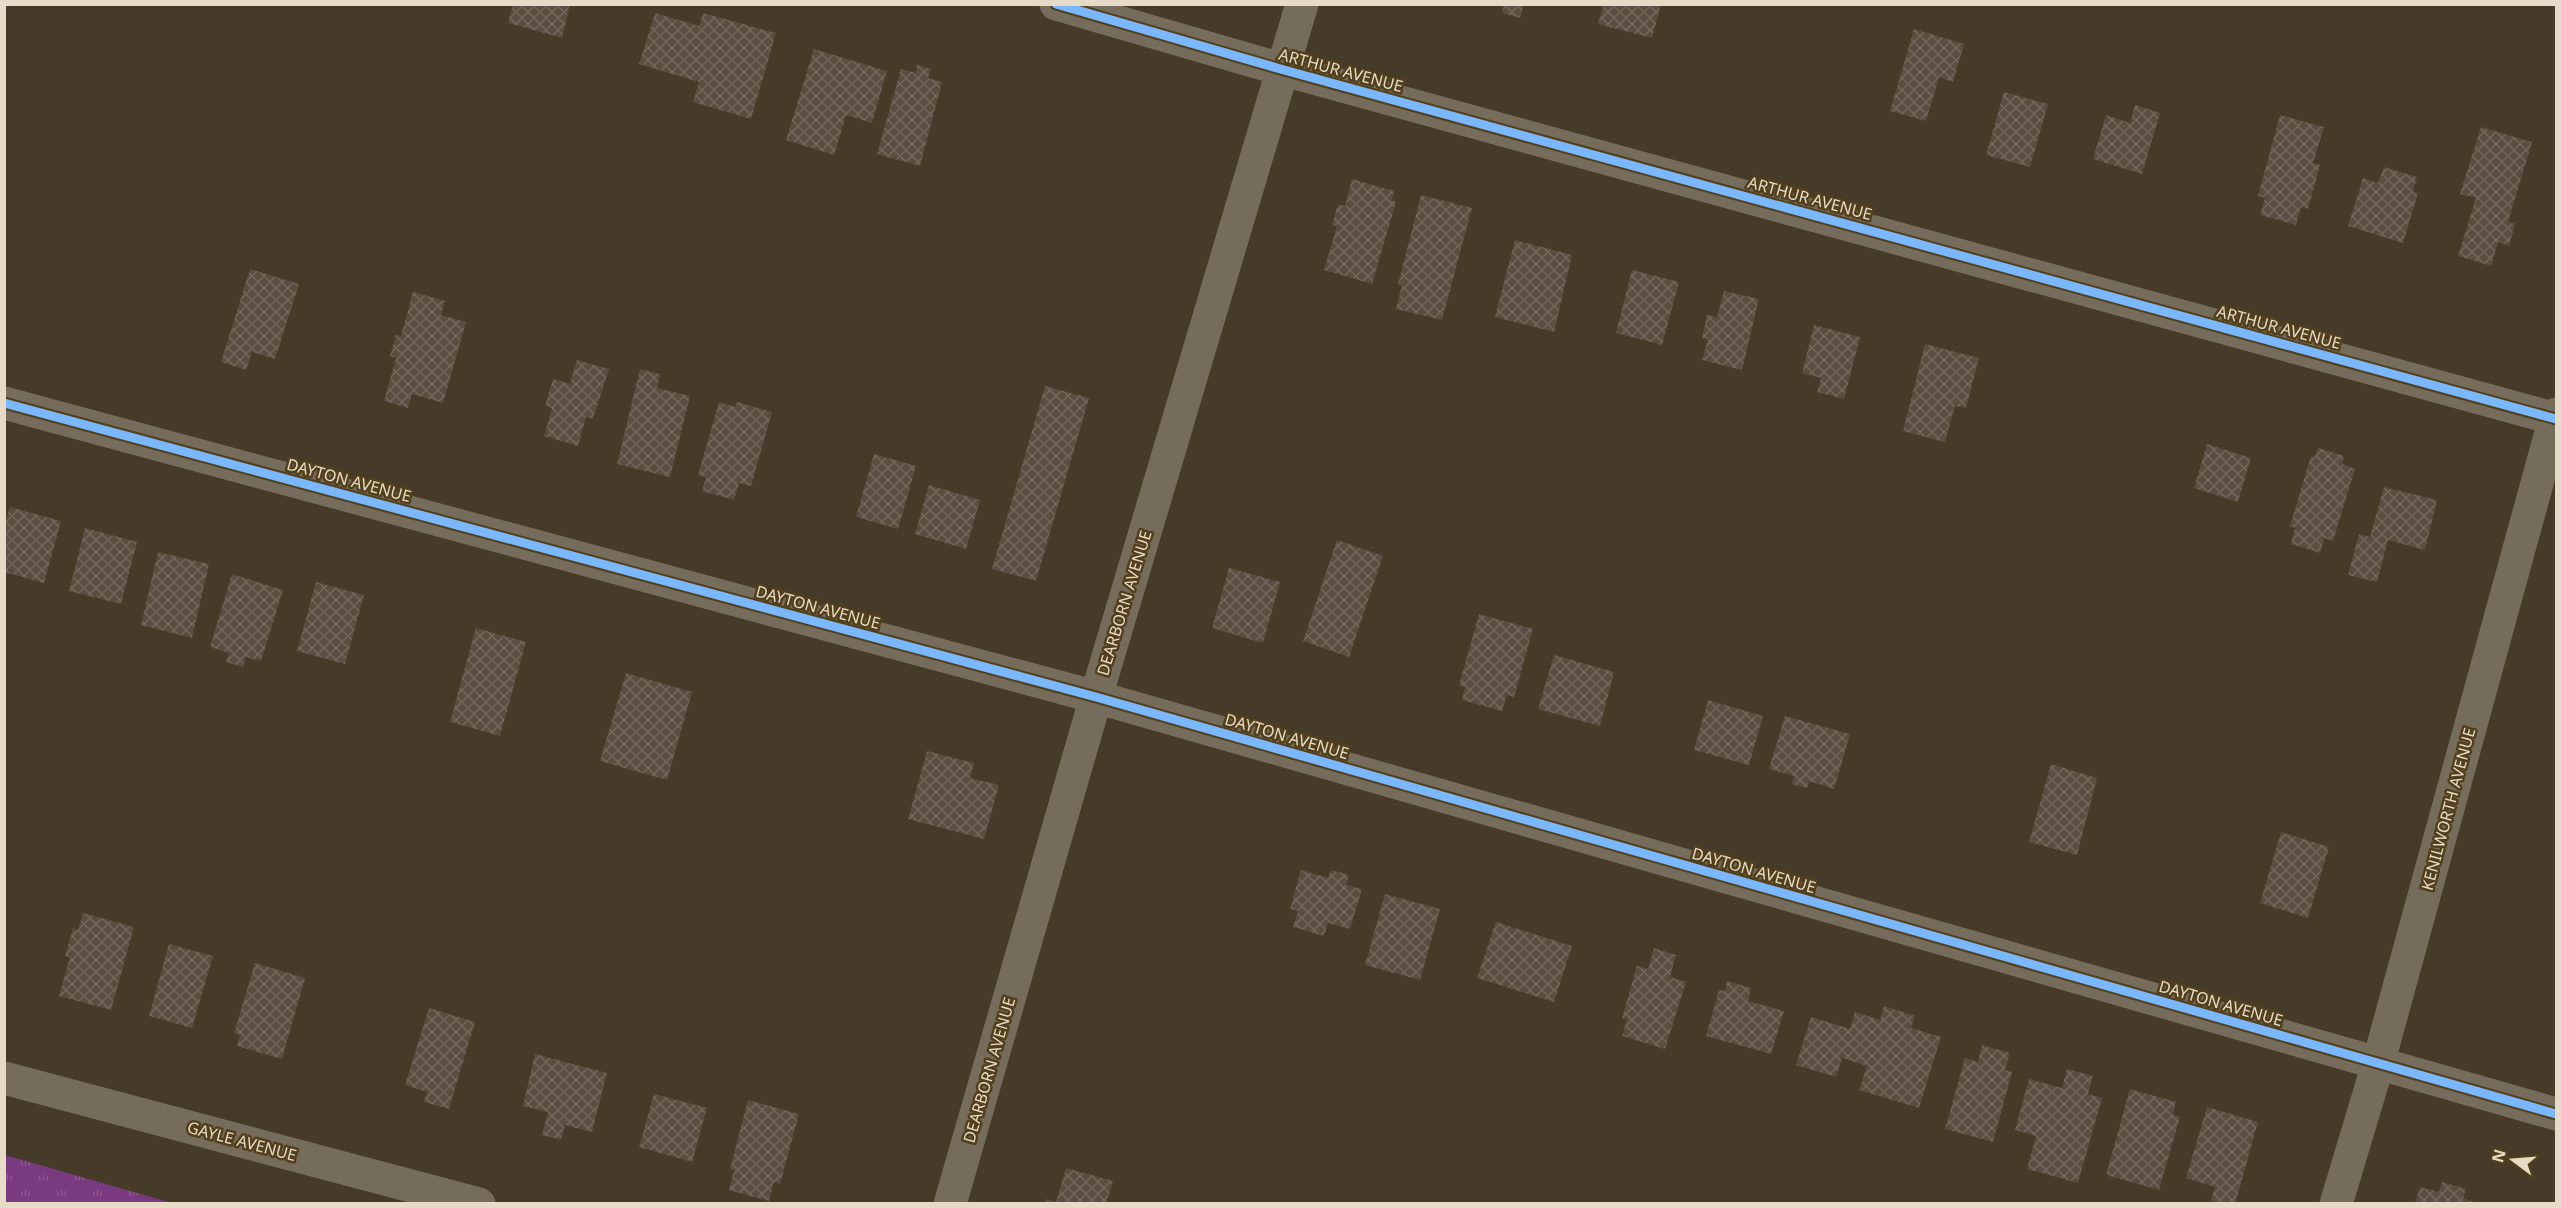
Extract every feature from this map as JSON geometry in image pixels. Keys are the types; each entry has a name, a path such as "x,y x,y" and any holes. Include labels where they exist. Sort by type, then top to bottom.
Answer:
{"street":[{"name":"ARTHUR AVENUE","path":"1056,4 1284,70 2556,417"},
{"name":"DEARBORN AVENUE","path":"950,1203 1096,697 1302,4"},
{"name":"DAYTON AVENUE","path":"4,403 1096,697 2556,1114"},
{"name":"KENILWORTH AVENUE","path":"2336,1203 2378,1064 2556,417"},
{"name":"GAYLE AVENUE","path":"4,1078 479,1203"}],"green space":[{"path":"5,1155 172,1203 5,1203"}],"building":[{"path":"513,4 570,4 562,38 508,23"},
{"path":"1504,4 1524,4 1520,18 1502,13"},
{"path":"1604,4 1661,4 1652,38 1598,24"},
{"path":"655,13 699,26 703,13 776,33 751,119 693,102 699,82 639,64"},
{"path":"1914,29 1964,44 1953,82 1939,77 1926,121 1890,111"},
{"path":"814,49 887,71 872,123 846,115 834,155 786,140"},
{"path":"917,65 931,69 928,78 942,82 920,166 877,154 901,69 916,73"},
{"path":"2004,92 2048,104 2030,167 1986,155"},
{"path":"2135,105 2160,113 2142,174 2093,159 2106,115 2130,123"},
{"path":"2280,115 2324,127 2313,163 2320,165 2308,209 2301,207 2296,225 2260,215 2265,198 2258,196"},
{"path":"2481,127 2532,142 2508,222 2515,224 2509,246 2498,242 2491,266 2458,256 2476,198 2460,194"},
{"path":"2384,167 2417,177 2413,192 2418,193 2403,243 2348,226 2363,178 2378,183"},
{"path":"1352,179 1394,191 1392,200 1396,202 1372,284 1324,270 1337,226 1332,225 1338,204 1345,206"},
{"path":"1421,195 1472,208 1442,320 1396,309 1402,285 1398,284"},
{"path":"1515,240 1572,255 1554,332 1495,317"},
{"path":"250,269 299,284 275,359 252,352 246,370 221,362"},
{"path":"1632,270 1679,282 1662,345 1616,333"},
{"path":"1724,291 1759,299 1742,370 1702,360 1708,339 1702,338 1707,315 1717,317"},
{"path":"413,292 445,301 441,315 466,322 443,403 412,394 408,408 384,401 396,358 390,356 396,335 401,336"},
{"path":"1814,325 1860,337 1844,399 1817,392 1821,378 1802,373"},
{"path":"1925,344 1979,358 1966,408 1955,406 1945,442 1903,431"},
{"path":"577,360 609,369 593,419 586,417 578,446 544,436 552,408 545,406 553,379 570,384"},
{"path":"640,369 660,374 657,388 690,396 670,477 617,464"},
{"path":"1045,386 1089,398 1036,581 992,569"},
{"path":"719,402 735,407 737,402 772,412 751,486 739,483 734,500 702,491 706,477 698,475"},
{"path":"2207,444 2251,458 2238,502 2194,488"},
{"path":"2318,448 2344,456 2342,464 2355,469 2333,541 2324,538 2320,553 2291,544 2295,528 2290,526 2311,456 2315,457"},
{"path":"874,454 916,466 898,529 856,517"},
{"path":"929,485 980,500 966,549 915,534"},
{"path":"2384,487 2437,500 2425,550 2388,540 2377,582 2348,575 2359,534 2370,537"},
{"path":"10,507 61,521 44,583 4,572 4,527"},
{"path":"85,528 137,542 121,604 69,591"},
{"path":"1337,540 1383,556 1349,657 1303,641"},
{"path":"158,552 209,564 192,638 141,625"},
{"path":"1229,568 1280,582 1263,643 1212,628"},
{"path":"232,574 283,590 261,661 246,657 243,667 226,662 229,653 210,647"},
{"path":"316,582 364,595 345,664 297,651"},
{"path":"1479,614 1533,629 1514,697 1507,695 1502,711 1462,700 1465,687 1459,685"},
{"path":"476,628 526,642 500,736 450,722"},
{"path":"1554,655 1614,672 1600,726 1538,709"},
{"path":"626,673 692,692 667,780 600,761"},
{"path":"1708,700 1763,716 1749,765 1694,750"},
{"path":"1785,716 1850,734 1834,789 1809,781 1807,788 1792,784 1794,776 1769,769"},
{"path":"927,751 974,763 970,778 999,785 984,839 908,819"},
{"path":"2051,764 2097,778 2077,855 2029,842"},
{"path":"2281,832 2329,847 2308,918 2260,903"},
{"path":"1301,870 1328,878 1331,870 1349,875 1346,885 1362,889 1350,929 1328,923 1324,936 1293,927 1298,911 1290,909"},
{"path":"1385,894 1440,909 1420,980 1365,965"},
{"path":"83,913 134,927 111,1010 59,996 70,957 65,956 73,928 78,930"},
{"path":"1496,922 1572,946 1554,1002 1477,978"},
{"path":"169,944 213,956 192,1028 149,1016"},
{"path":"1654,948 1676,955 1670,977 1686,982 1665,1049 1622,1036 1627,1019 1622,1018 1637,966 1648,969"},
{"path":"255,963 305,978 282,1059 237,1046 240,1035 234,1033"},
{"path":"1727,981 1751,988 1748,1001 1784,1011 1771,1054 1706,1036 1719,990 1725,991"},
{"path":"1884,1006 1915,1016 1911,1028 1941,1037 1919,1108 1859,1090 1867,1066 1842,1058 1836,1077 1796,1065 1811,1017 1850,1029 1855,1012 1880,1020"},
{"path":"429,1008 475,1022 449,1109 424,1102 427,1092 405,1085"},
{"path":"1982,1045 2010,1053 2005,1070 2012,1072 1993,1142 1945,1129 1965,1058 1978,1062"},
{"path":"535,1054 607,1073 592,1132 565,1125 561,1140 542,1135 548,1112 523,1106"},
{"path":"2067,1069 2093,1076 2088,1094 2102,1098 2078,1183 2027,1169 2036,1136 2015,1130 2029,1079 2062,1088"},
{"path":"2130,1089 2176,1102 2173,1115 2180,1117 2159,1190 2106,1175"},
{"path":"654,1094 707,1108 692,1162 639,1147"},
{"path":"748,1100 799,1114 780,1184 774,1182 769,1201 729,1190 734,1170 730,1169"},
{"path":"2207,1107 2258,1122 2235,1204 2211,1201 2215,1187 2186,1178"},
{"path":"1066,1168 1113,1181 1106,1204 1045,1204 1046,1199 1056,1202"},
{"path":"2442,1182 2466,1189 2463,1198 2479,1204 2415,1204 2420,1187 2439,1192"}],"cycle path":[{"path":"1056,4 1284,70 2556,419"},
{"path":"4,403 1096,697 2556,1114"}]}
